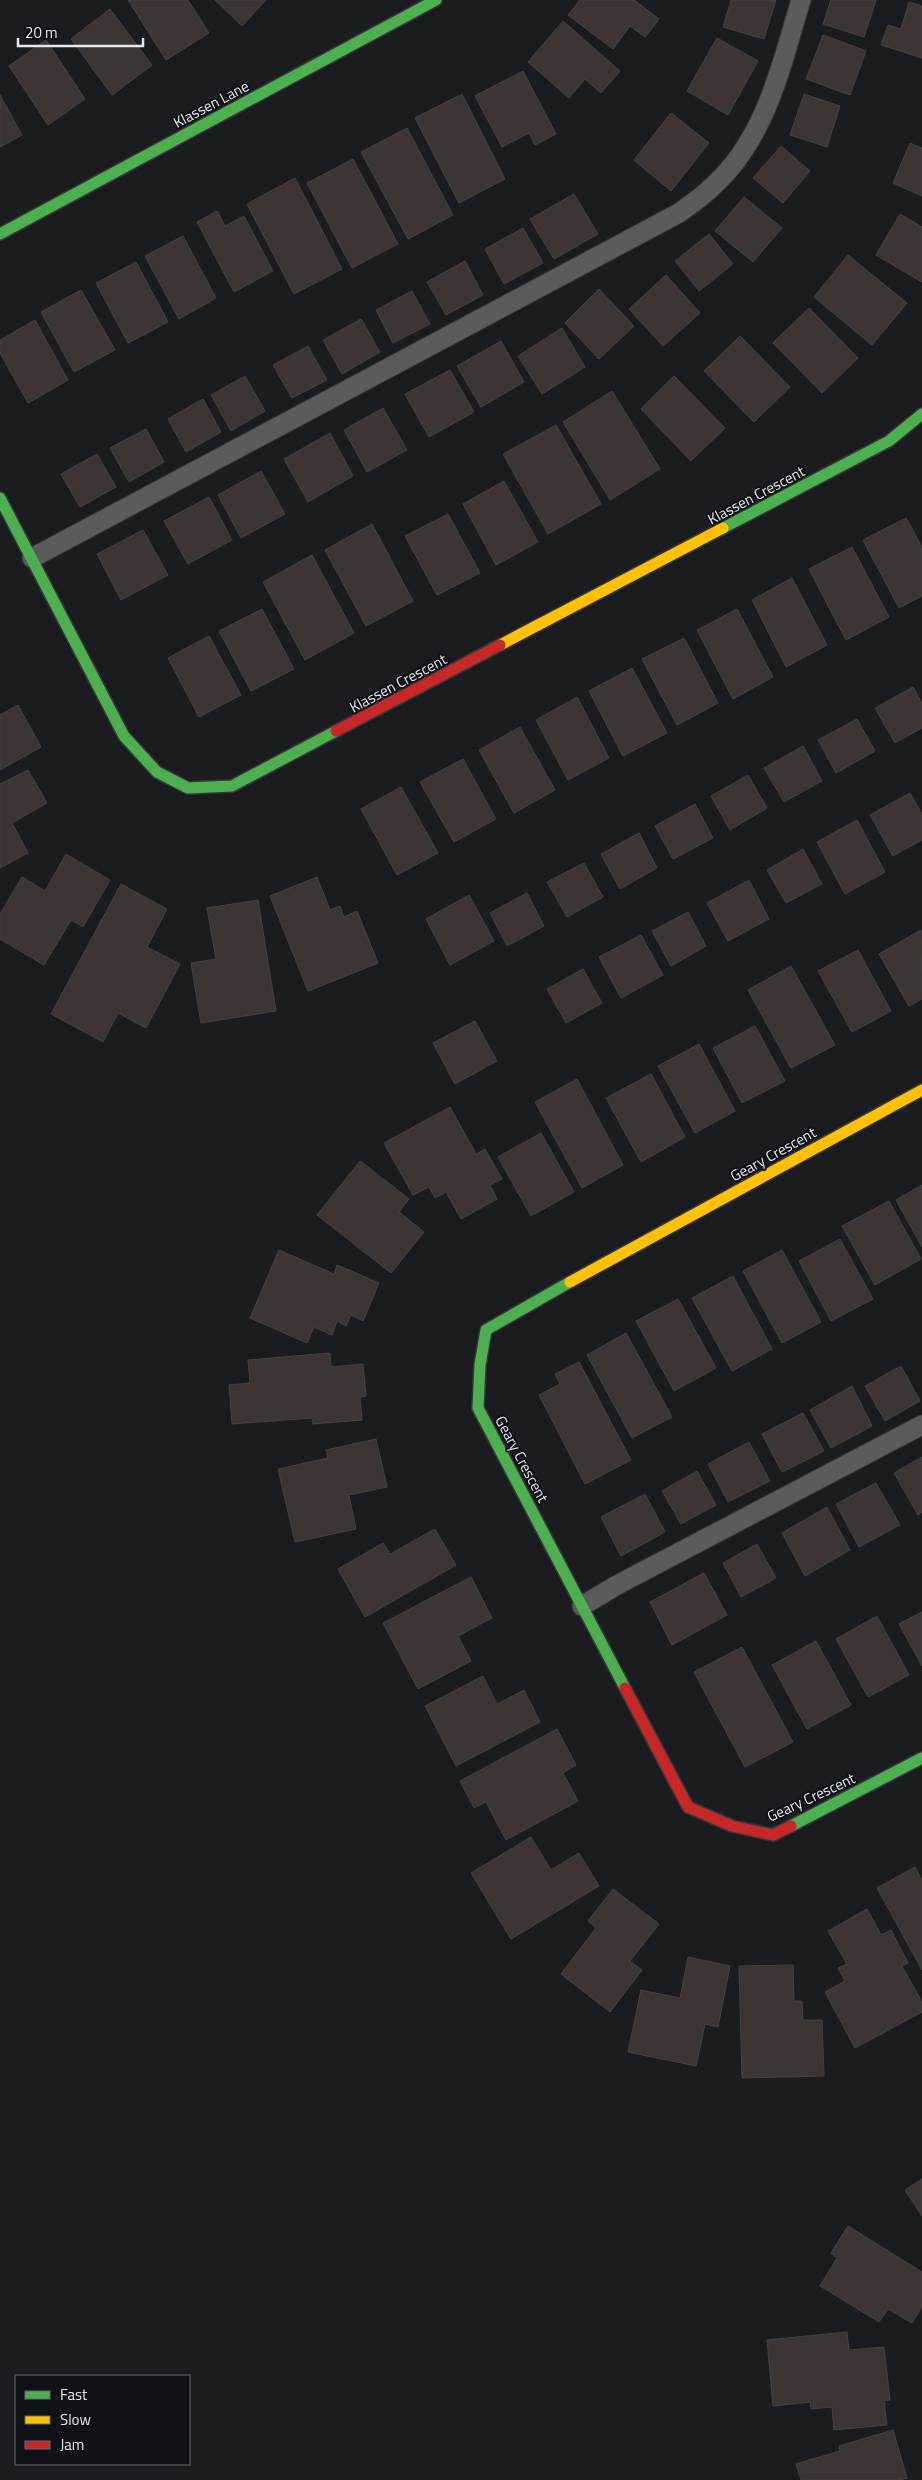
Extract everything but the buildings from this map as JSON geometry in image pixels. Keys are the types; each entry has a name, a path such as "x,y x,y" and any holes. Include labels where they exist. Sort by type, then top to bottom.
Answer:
{"street":[{"name":"Klassen Lane","path":"0,234 436,0"},
{"name":"Klassen Crescent","path":"0,498 124,736 157,772 188,788 232,786 890,441 922,414"},
{"name":"Geary Crescent","path":"922,1090 486,1330 480,1365 478,1408 688,1807 732,1826 773,1835 922,1758"}],"lane":[{"path":"32,558 679,214 713,187 741,154 758,127 774,91 802,0"},
{"path":"582,1606 617,1585 922,1425"}],"traffic: fast":[{"path":"0,234 436,0"},
{"path":"723,528 889,441 922,414"},
{"path":"0,498 124,736 157,772 188,788 232,786 336,731"},
{"path":"570,1282 486,1330 480,1365 478,1408 625,1688"},
{"path":"791,1826 922,1758"}],"traffic: slow":[{"path":"500,645 723,528"},
{"path":"570,1282 922,1090"}],"traffic: jam":[{"path":"336,731 500,645"},
{"path":"625,1688 688,1807 732,1826 773,1835 791,1826"}]}
